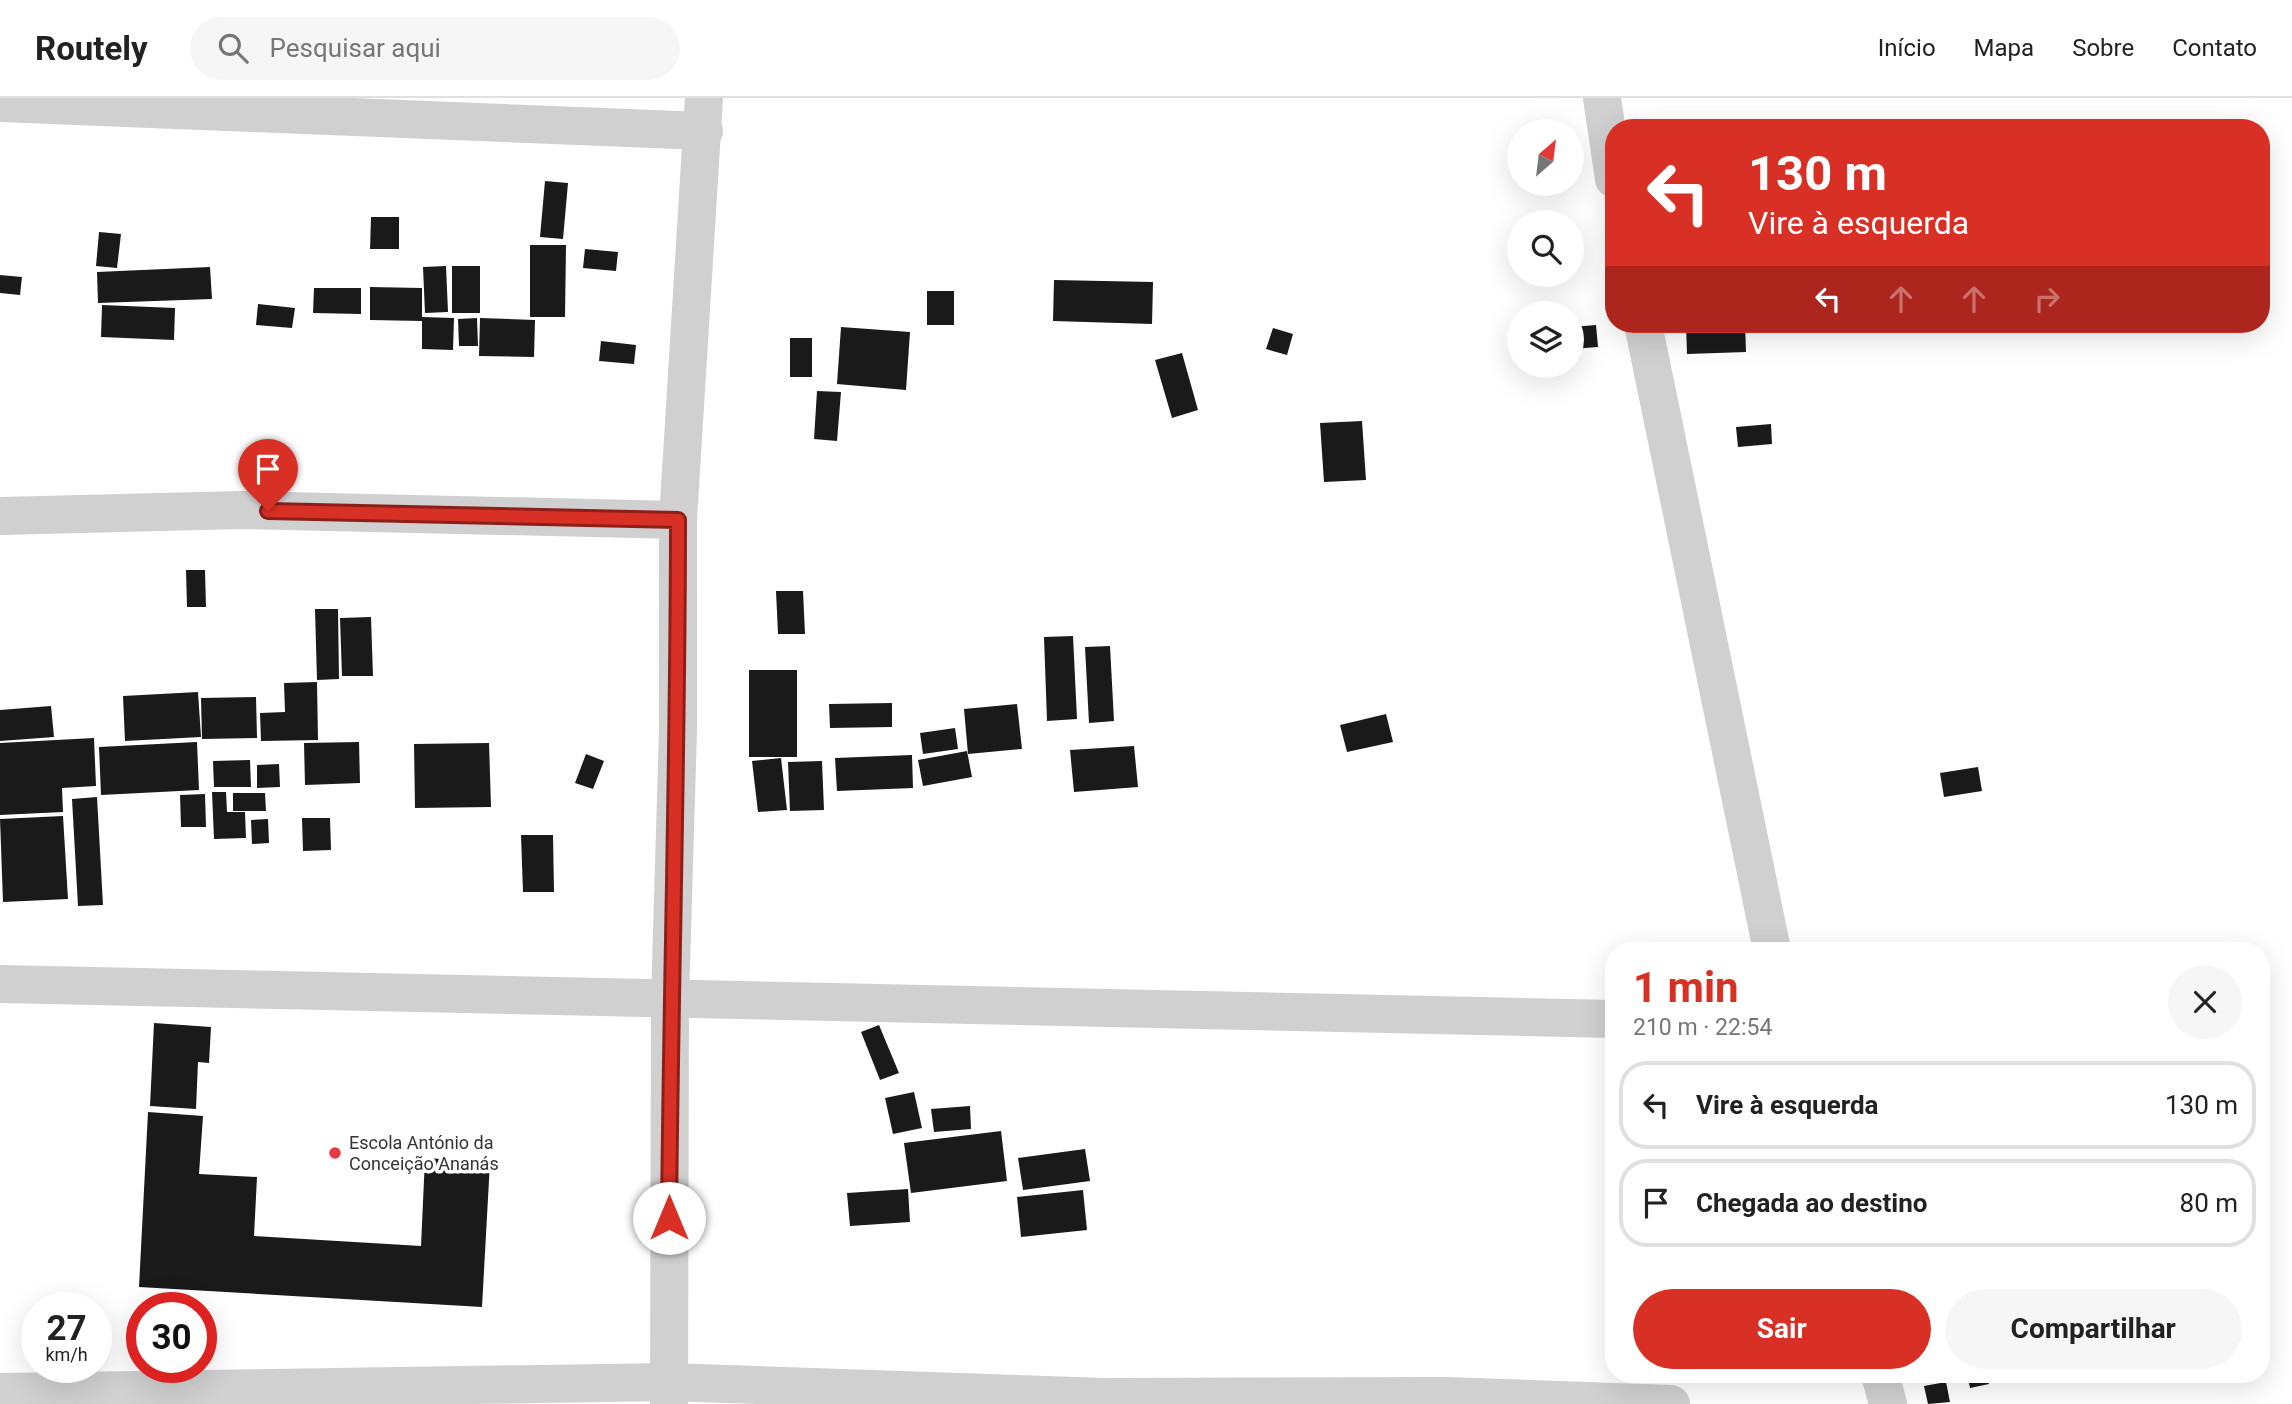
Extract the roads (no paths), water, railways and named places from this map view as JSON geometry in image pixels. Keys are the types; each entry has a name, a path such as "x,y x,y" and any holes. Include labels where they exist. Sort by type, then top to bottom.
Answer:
{"street":[{"path":"1602,98 1605,119"},
{"path":"0,103 704,115 678,520 678,730 670,1000 669,1393"},
{"path":"1645,333 1770,942"},
{"path":"0,516 241,510 678,520"},
{"path":"0,984 1605,1019"},
{"path":"1882,1383 1888,1404"},
{"path":"0,1392 1446,1396 1671,1404"}],"place":[{"name":"Escola António da Conceição Ananás","path":"335,1153"}]}
